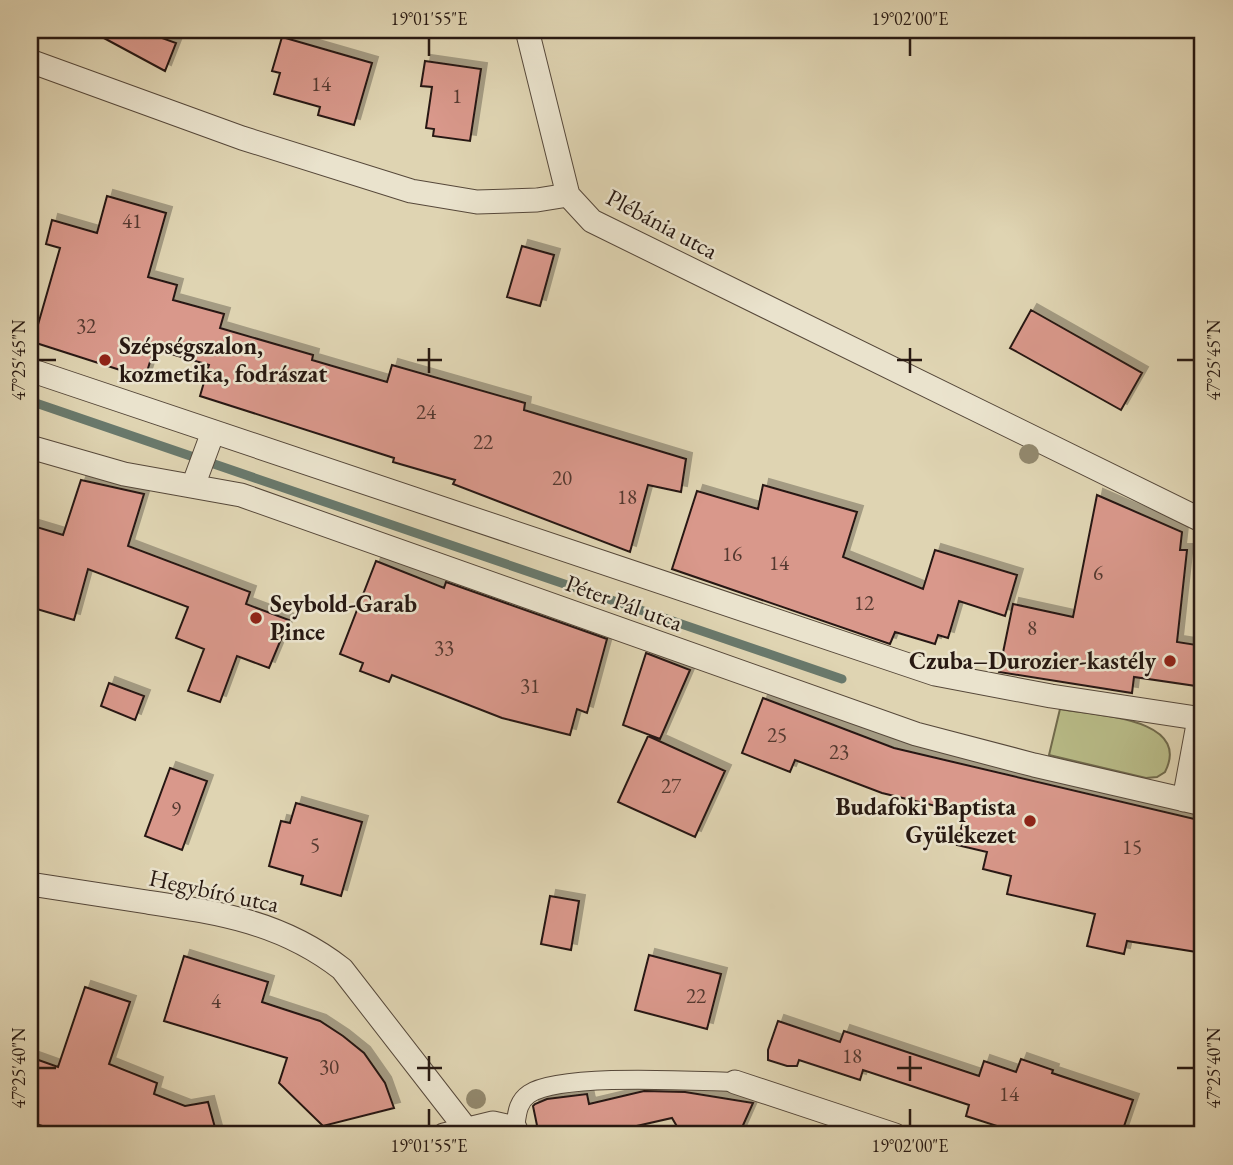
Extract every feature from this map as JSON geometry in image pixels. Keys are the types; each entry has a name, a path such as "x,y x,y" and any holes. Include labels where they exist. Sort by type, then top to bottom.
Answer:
{"street":[{"path":"527,30 568,195"},
{"name":"Plébánia utca","path":"30,61 242,138 411,191 477,202 537,200 568,195 592,221 1203,521"},
{"name":"Péter Pál utca","path":"30,370 935,674 1026,692 1201,719"},
{"path":"193,486 213,432"},
{"name":"Péter Pál utca","path":"30,447 124,474 241,495 916,734 1194,802"},
{"path":"1194,802 1201,719"},
{"name":"Hegybíró utca","path":"30,884 244,919 286,934 317,950 342,970 467,1129"},
{"path":"444,1135 493,1123 516,1132 519,1104 529,1093 556,1085 619,1080 735,1082 826,1124 895,1135"}],"green space":[{"path":"1060,709 1115,717 1153,729 1165,740 1170,754 1165,772 1157,777 1146,778 1049,755"}],"building":[{"path":"89,30 140,30 176,43 165,71"},
{"path":"282,37 372,63 354,125 318,115 320,107 274,94 280,73 272,71"},
{"path":"425,61 481,69 470,141 433,136 434,129 426,128 432,87 421,86"},
{"path":"107,196 166,213 148,277 177,285 173,300 224,314 220,328 313,355 312,360 387,382 392,365 525,403 524,410 686,459 681,492 648,485 630,552 453,484 455,480 393,462 394,458 200,396 209,365 154,349 145,378 33,342 60,248 46,244 52,220 97,233"},
{"path":"522,246 554,255 540,306 507,297"},
{"path":"1031,310 1142,373 1121,410 1010,348"},
{"path":"81,480 144,494 128,546 250,592 246,604 289,620 269,668 237,656 220,702 188,691 204,649 176,638 188,607 88,569 74,620 30,607 30,525 63,535"},
{"path":"763,485 857,512 843,557 923,589 935,550 1017,575 1005,616 959,601 948,638 938,635 935,644 895,632 890,644 672,569 697,491 758,509"},
{"path":"1097,495 1182,532 1180,550 1187,550 1177,642 1203,646 1203,687 1134,677 1132,693 999,672 1013,604 1073,617"},
{"path":"376,561 444,588 446,582 607,639 587,713 577,709 570,735 502,718 392,675 389,682 360,671 363,663 340,654"},
{"path":"646,653 690,670 660,739 623,725"},
{"path":"109,683 144,696 135,720 101,706"},
{"path":"763,698 894,748 1203,821 1203,953 1127,941 1124,954 1087,946 1095,914 1007,894 1011,876 983,869 987,852 957,845 965,813 882,793 795,760 790,772 742,753"},
{"path":"648,736 725,771 695,837 618,802"},
{"path":"170,768 207,781 182,850 145,836"},
{"path":"296,803 362,822 341,896 301,884 303,876 269,866 281,821 290,823"},
{"path":"550,896 579,901 571,950 541,944"},
{"path":"649,955 721,974 707,1029 635,1010"},
{"path":"184,956 268,982 262,1002 320,1021 343,1036 364,1053 385,1083 394,1108 323,1126 279,1083 287,1058 164,1021"},
{"path":"85,987 130,1002 109,1064 157,1083 154,1094 185,1106 208,1102 217,1135 70,1135 30,1122 30,1057 58,1067"},
{"path":"778,1021 840,1042 844,1031 979,1076 984,1061 1016,1072 1021,1059 1053,1070 1052,1073 1133,1100 1121,1135 1025,1135 966,1116 969,1105 863,1070 860,1080 799,1060 797,1066 787,1066 768,1060 768,1050"},
{"path":"644,1091 685,1092 753,1103 740,1132 734,1135 682,1135 672,1118 597,1135 539,1135 533,1106 535,1104 547,1099 587,1094 589,1104"}],"waterway":[{"path":"30,401 842,679"}],"place":[{"name":"Szépségszalon, kozmetika, fodrászat","path":"105,360"},
{"name":"Seybold-Garab Pince","path":"256,618"},
{"name":"Czuba–Durozier-kastély","path":"1170,661"},
{"name":"Budafoki Baptista Gyülekezet","path":"1030,821"}]}
